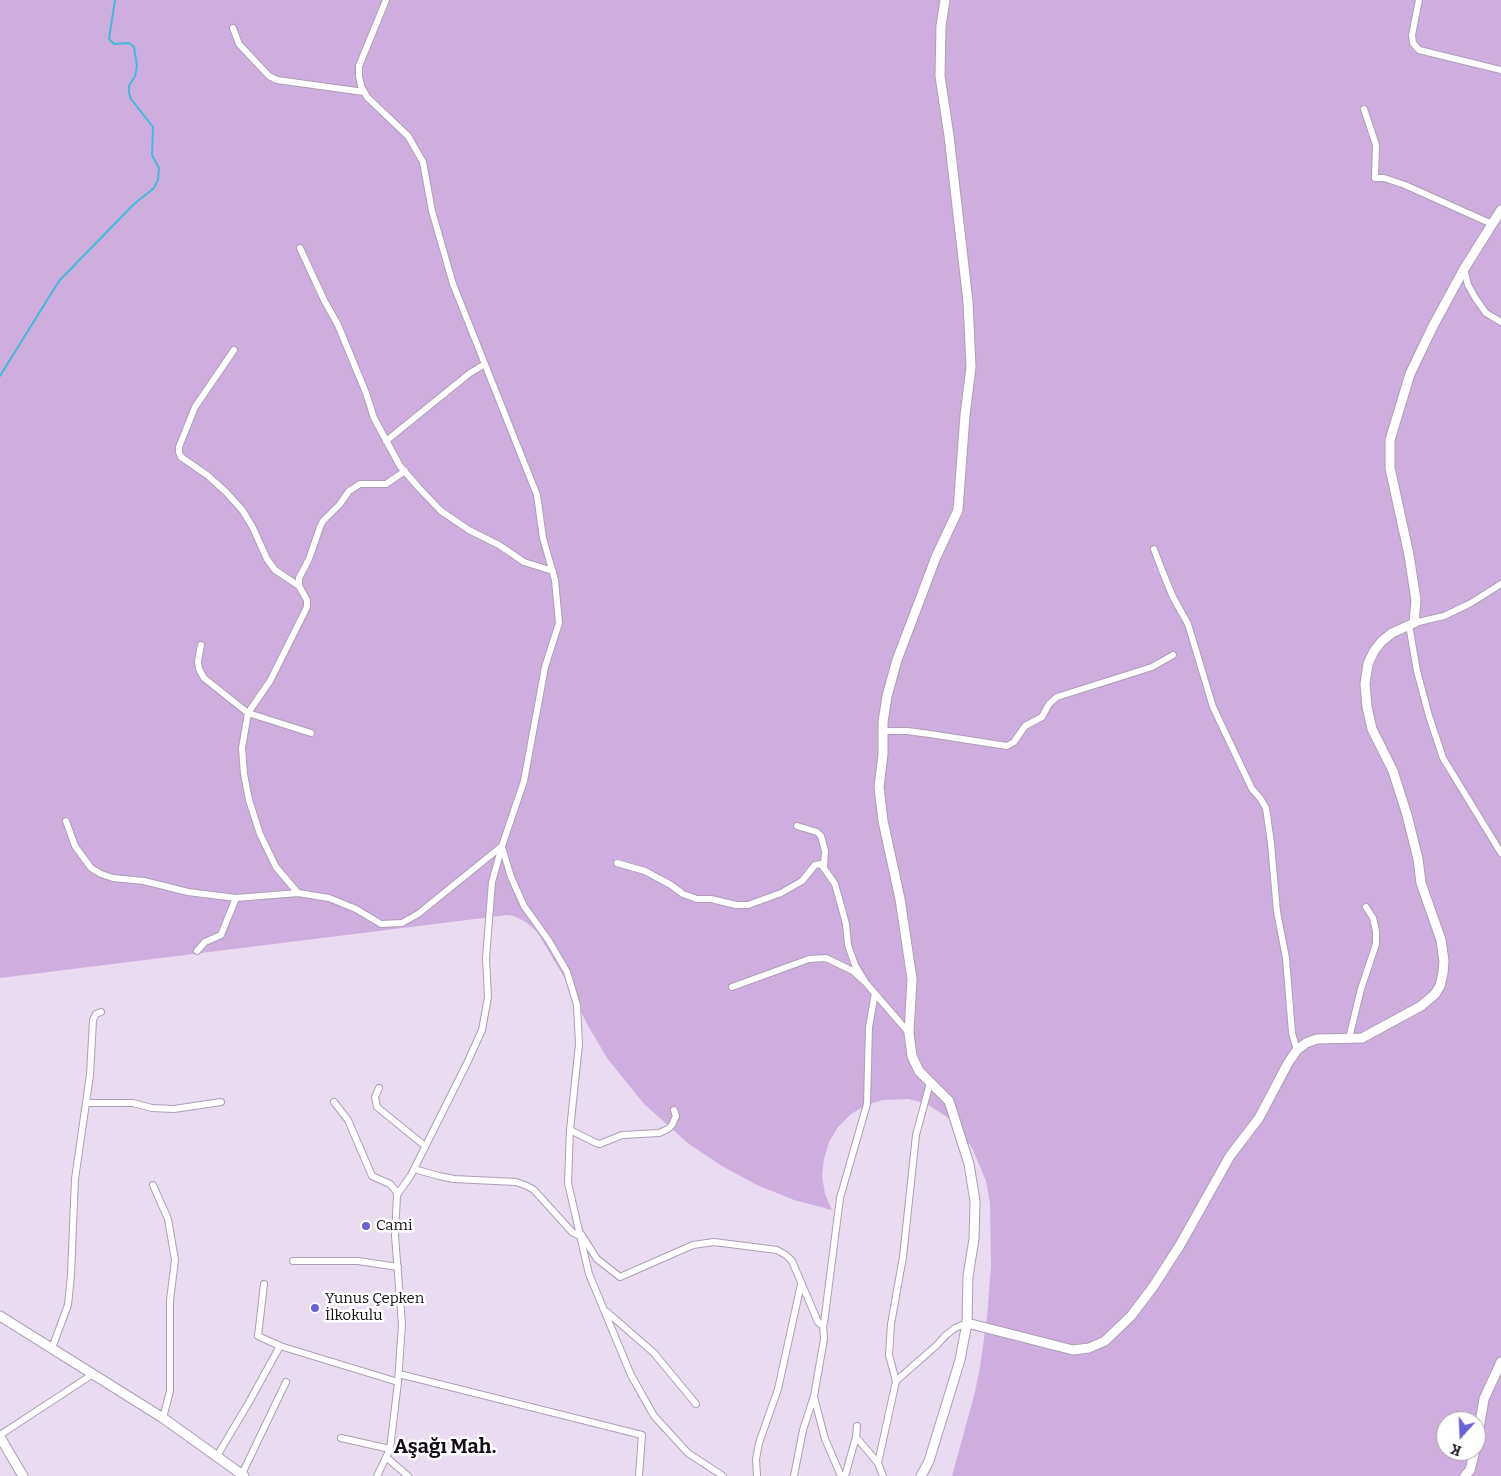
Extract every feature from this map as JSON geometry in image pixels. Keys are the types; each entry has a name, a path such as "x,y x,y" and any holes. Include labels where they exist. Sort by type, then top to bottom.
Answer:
{"street":[{"path":"386,0 359,66 361,86 375,106 408,136 423,162 432,211 453,284 538,495 543,538 555,580 559,623 544,667 524,781 492,882 486,958 488,997 482,1030 414,1169 397,1195"},
{"path":"922,1476 930,1461 957,1369 967,1323 968,1276 974,1239 975,1201 968,1164 950,1101 919,1071 912,1056 908,1033 912,979 900,899 883,821 879,787 887,696 897,660 936,557 958,510 965,415 971,367 968,302 949,136 940,76 941,26 945,0"},
{"path":"1419,0 1418,14 1412,35 1413,44 1419,50 1501,70"},
{"path":"234,28 239,44 269,76 277,80 364,92"},
{"path":"1364,109 1376,145 1375,178 1384,178 1405,185 1492,224"},
{"path":"1501,210 1464,269 1433,326 1410,374 1390,440 1390,468 1409,555 1416,600 1412,624 1417,671 1429,716 1443,758 1501,853"},
{"path":"300,248 338,325 374,418 404,471 441,511 469,530 499,545 524,562 552,571"},
{"path":"1464,269 1468,285 1476,299 1486,313 1501,322"},
{"path":"234,350 195,407 179,447 179,452 181,457 207,475 226,492 243,511 267,559 275,570 298,586 307,600 307,607 270,681 248,713 242,748 249,800 260,834 276,867 298,893"},
{"path":"386,441 470,373 485,364"},
{"path":"298,586 299,578 309,559 320,527 349,491 360,484 386,484 404,471"},
{"path":"1154,548 1170,590 1188,624 1213,707 1252,789 1266,808 1277,912 1286,958 1292,1033 1297,1050"},
{"path":"896,1381 937,1346 945,1336 955,1328 967,1323 1073,1350 1089,1348 1105,1341 1131,1316 1153,1287 1180,1245 1230,1156 1260,1118 1288,1063 1297,1050 1306,1043 1317,1039 1362,1038 1421,1006 1435,994 1443,973 1444,961 1441,940 1421,883 1418,859 1407,814 1393,771 1372,729 1366,707 1365,684 1368,664 1374,651 1392,633 1412,624 1444,616 1471,603 1501,584"},
{"path":"201,645 198,661 199,669 204,678 248,713 311,733"},
{"path":"883,731 930,734 1007,746 1014,742 1025,726 1042,717 1048,704 1057,697 1152,667 1173,654"},
{"path":"66,821 76,846 90,868 112,878 144,881 188,892 236,898 298,893 328,898 356,910 381,924 402,923 418,914 502,846"},
{"path":"797,826 817,832 821,836 825,851 824,867"},
{"path":"502,846 511,877 524,906 550,941 567,972 577,1006 579,1044 570,1130 568,1183 589,1274 631,1375 654,1416 688,1453 723,1476"},
{"path":"617,863 645,871 683,894 736,905 748,905 781,893 802,881 815,865 821,864 834,884 841,903 848,945 855,965 866,982 908,1033"},
{"path":"197,951 205,942 221,935 236,898"},
{"path":"1349,1038 1360,989 1376,944 1373,918 1366,907"},
{"path":"732,987 818,957 826,958 853,971 866,982"},
{"path":"794,1476 803,1430 814,1396 824,1339 823,1324 825,1321 840,1198 867,1104 869,1027 875,993"},
{"path":"52,1348 68,1305 72,1274 75,1179 90,1075 93,1020 96,1014 101,1012"},
{"path":"878,1463 896,1381 890,1355 891,1324 903,1257 916,1135 930,1083"},
{"path":"379,1088 375,1097 377,1107 425,1146"},
{"path":"86,1103 132,1103 152,1108 174,1109 220,1102"},
{"path":"334,1102 348,1120 372,1176 390,1184 397,1195 395,1236 402,1324 390,1448 377,1476"},
{"path":"570,1130 600,1144 622,1135 659,1133 672,1125 676,1116 674,1110"},
{"path":"414,1169 454,1179 516,1182 527,1186 534,1190 572,1232 580,1234 597,1259 620,1277 693,1244 714,1242 777,1250 786,1255 792,1262 818,1322 823,1324"},
{"path":"153,1185 168,1219 175,1260 170,1300 170,1391 163,1418"},
{"path":"293,1262 358,1261 398,1267"},
{"path":"757,1476 756,1460 759,1442 778,1389 802,1283"},
{"path":"264,1284 258,1336 280,1346 398,1378 642,1435 639,1476"},
{"path":"604,1309 654,1353 696,1404"},
{"path":"0,1316 163,1418 243,1475 286,1382"},
{"path":"217,1456 280,1346"},
{"path":"1482,1411 1484,1399 1501,1362"},
{"path":"22,1476 0,1436 93,1374"},
{"path":"814,1396 825,1439 843,1476"},
{"path":"843,1476 856,1438 857,1426"},
{"path":"341,1438 390,1448"},
{"path":"856,1438 878,1463 884,1476"},
{"path":"386,1457 408,1476"},
{"path":"756,1460 763,1476"},
{"path":"1465,1476 1470,1470 1472,1461"}],"shaded area":[{"path":"0,0 1501,0 1501,1476 952,1476 980,1367 987,1317 991,1266 990,1203 986,1181 973,1150 961,1131 947,1117 925,1103 908,1099 883,1100 866,1105 851,1114 838,1127 829,1142 822,1176 825,1194 832,1210 794,1200 757,1185 722,1166 689,1144 644,1104 607,1058 587,1024 566,980 537,932 526,922 507,915 0,978"}],"waterway":[{"path":"0,376 59,281 134,204 154,188 158,180 159,168 152,155 153,127 131,99 129,93 129,86 135,76 137,66 134,47 129,43 114,44 109,39 115,0"}],"place":[{"name":"Cami","path":"366,1226"},
{"name":"Yunus Çepken İlkokulu","path":"315,1308"}],"district":[{"name":"Aşağı Mah.","path":"445,1447"}]}
